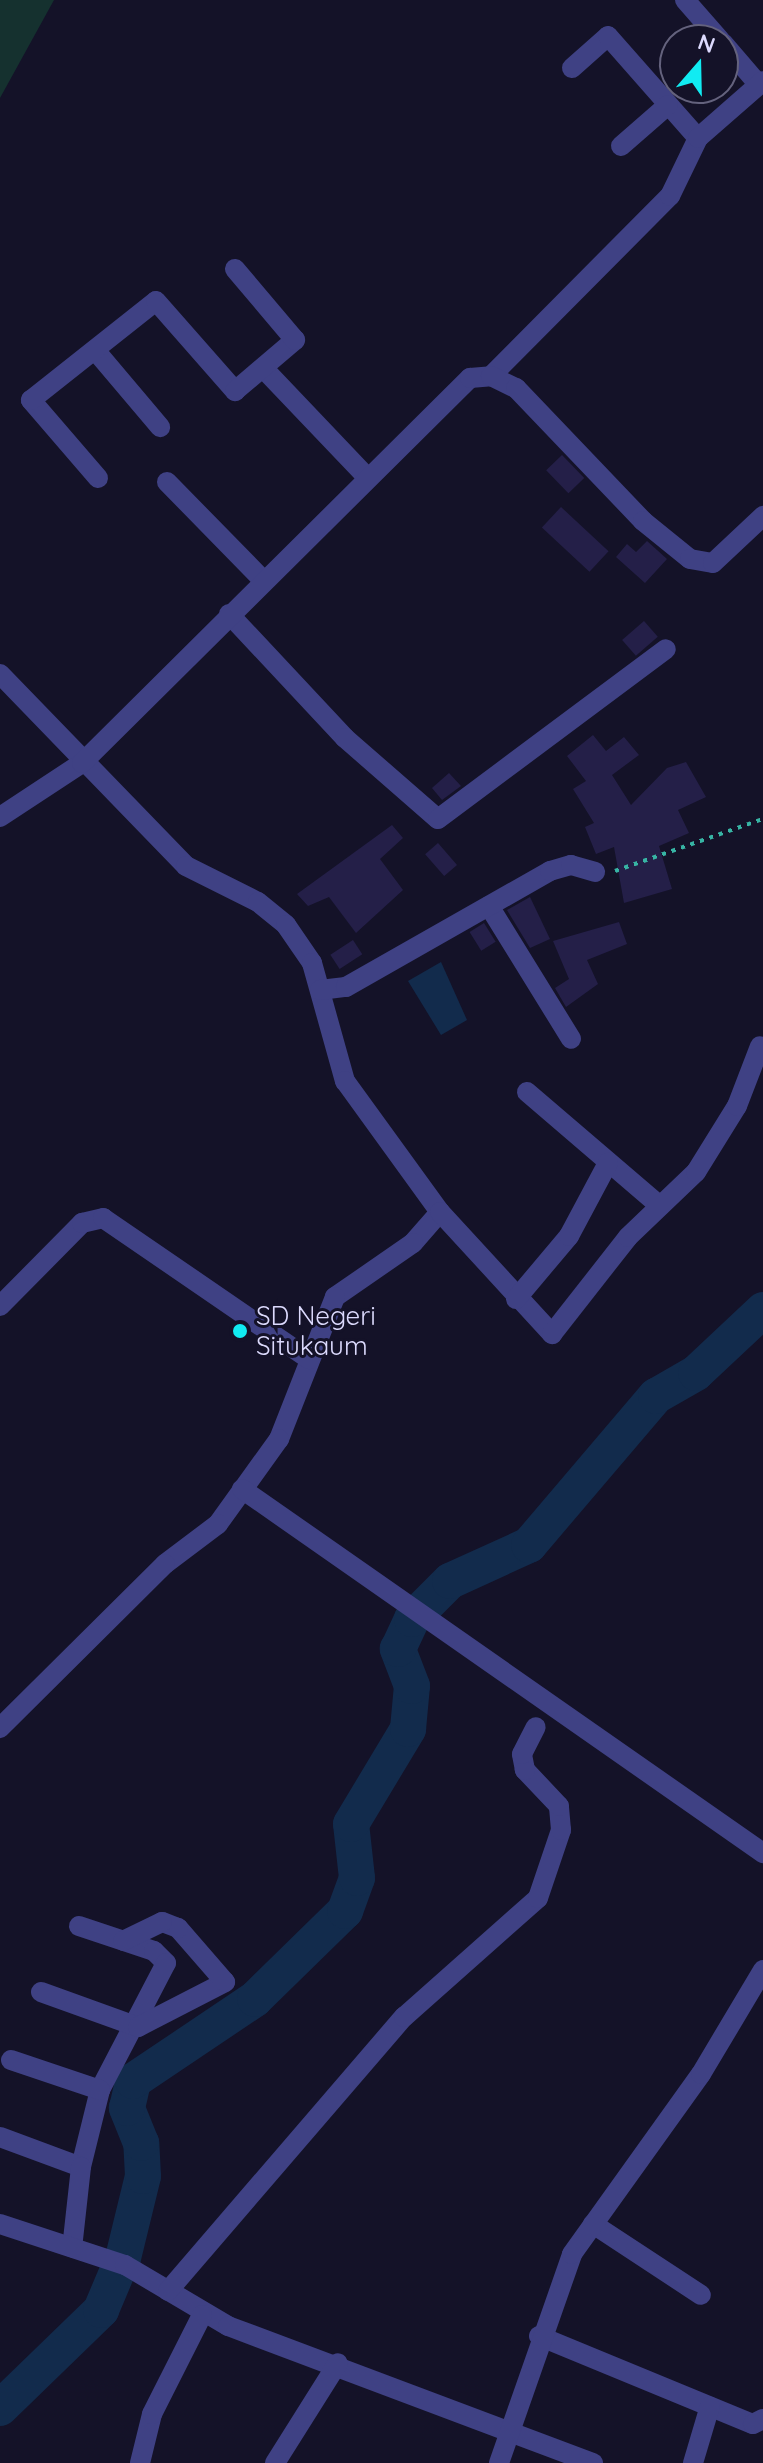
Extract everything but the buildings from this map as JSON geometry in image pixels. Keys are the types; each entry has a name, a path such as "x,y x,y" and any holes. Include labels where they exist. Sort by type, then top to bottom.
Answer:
{"street":[{"path":"685,0 706,24"},
{"path":"572,68 608,36 698,138"},
{"path":"0,817 82,763 460,384 491,376 670,196 698,138 761,83 739,60"},
{"path":"621,146 668,105"},
{"path":"98,478 31,400 156,301 235,391 295,340 235,269"},
{"path":"95,350 160,427"},
{"path":"264,369 367,477"},
{"path":"491,376 509,382 557,426 643,521 704,565 724,555 763,516"},
{"path":"167,482 263,580"},
{"path":"229,614 345,738 438,819 666,649"},
{"path":"0,674 82,763 186,866 279,918 312,963 345,1081 440,1212 516,1299 552,1334 660,1206 704,1160 737,1106 760,1046"},
{"path":"320,990 346,987 550,871 571,865 595,872"},
{"path":"489,906 571,1039"},
{"path":"527,1092 660,1206"},
{"path":"516,1299 569,1236 608,1163"},
{"path":"0,1728 165,1564 218,1524 279,1439 309,1359 340,1291 413,1243 440,1212"},
{"path":"0,1306 82,1223 103,1218 309,1359"},
{"path":"242,1489 410,1601 763,1853"},
{"path":"168,2291 404,2017 538,1898 561,1830 559,1806 525,1770 522,1754 536,1727"},
{"path":"41,1992 138,2027 225,1982 178,1928 162,1922 123,1941"},
{"path":"79,1926 164,1957"},
{"path":"79,2251 81,2167 100,2090 138,2027 178,1928"},
{"path":"499,2463 552,2294 593,2224 701,2074 762,1973"},
{"path":"11,2060 100,2090"},
{"path":"0,2137 81,2167"},
{"path":"0,2224 125,2265 202,2315 338,2363 593,2463"},
{"path":"593,2224 701,2295"},
{"path":"140,2463 152,2414 202,2315"},
{"path":"539,2336 753,2424 763,2419"},
{"path":"275,2463 338,2363"},
{"path":"693,2463 710,2406"}],"path":[{"path":"595,872 629,867 763,819"}],"green space":[{"path":"0,0 54,0 0,98"}],"water":[{"path":"441,962 467,1020 441,1035 408,981"}],"waterway":[{"path":"0,2408 101,2310 123,2258 143,2176 141,2143 127,2108 133,2081 255,1999 345,1911 357,1878 351,1824 408,1729 412,1686 398,1649 412,1619 450,1581 529,1545 656,1396 696,1373 763,1310"}],"place":[{"name":"SD Negeri Situkaum","path":"240,1331"}]}
